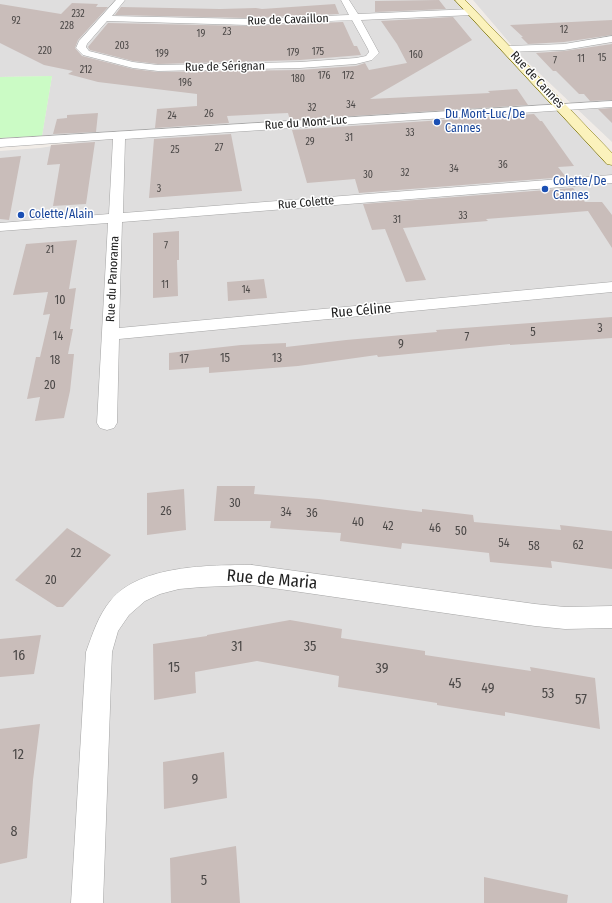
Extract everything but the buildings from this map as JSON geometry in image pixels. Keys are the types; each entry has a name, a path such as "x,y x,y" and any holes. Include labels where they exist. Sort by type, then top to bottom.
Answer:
{"street":[{"name":"Rue de Sérignan","path":"121,0 81,46 82,51 133,65 158,68 300,65 369,58 374,53 356,17 345,0"},
{"name":"Rue de Cannes","path":"460,0 508,49 612,161"},
{"name":"Rue de Cavaillon","path":"105,18 234,22 472,12"},
{"path":"508,49 564,47 612,39"},
{"name":"Rue du Mont-Luc","path":"0,143 612,104"},
{"name":"Rue du Panorama","path":"107,423 119,135"},
{"name":"Rue Colette","path":"0,227 612,179"},
{"name":"Rue Céline","path":"110,334 612,287"},
{"name":"Rue de Maria","path":"87,903 99,652 102,637 110,619 118,607 133,595 151,586 170,580 220,575 252,575 535,615 565,618 612,617"}],"shaded area":[{"path":"0,0 460,0 612,161 612,903 0,903 0,151 40,148 115,136 42,136 52,76 0,77"},
{"path":"473,0 612,0 612,142 520,55"}],"green space":[{"path":"52,76 42,136 0,138 0,77"}],"place":[{"name":"Du Mont-Luc/De Cannes","path":"437,122"},
{"name":"Colette/De Cannes","path":"545,189"},
{"name":"Colette/Alain","path":"21,215"}]}
